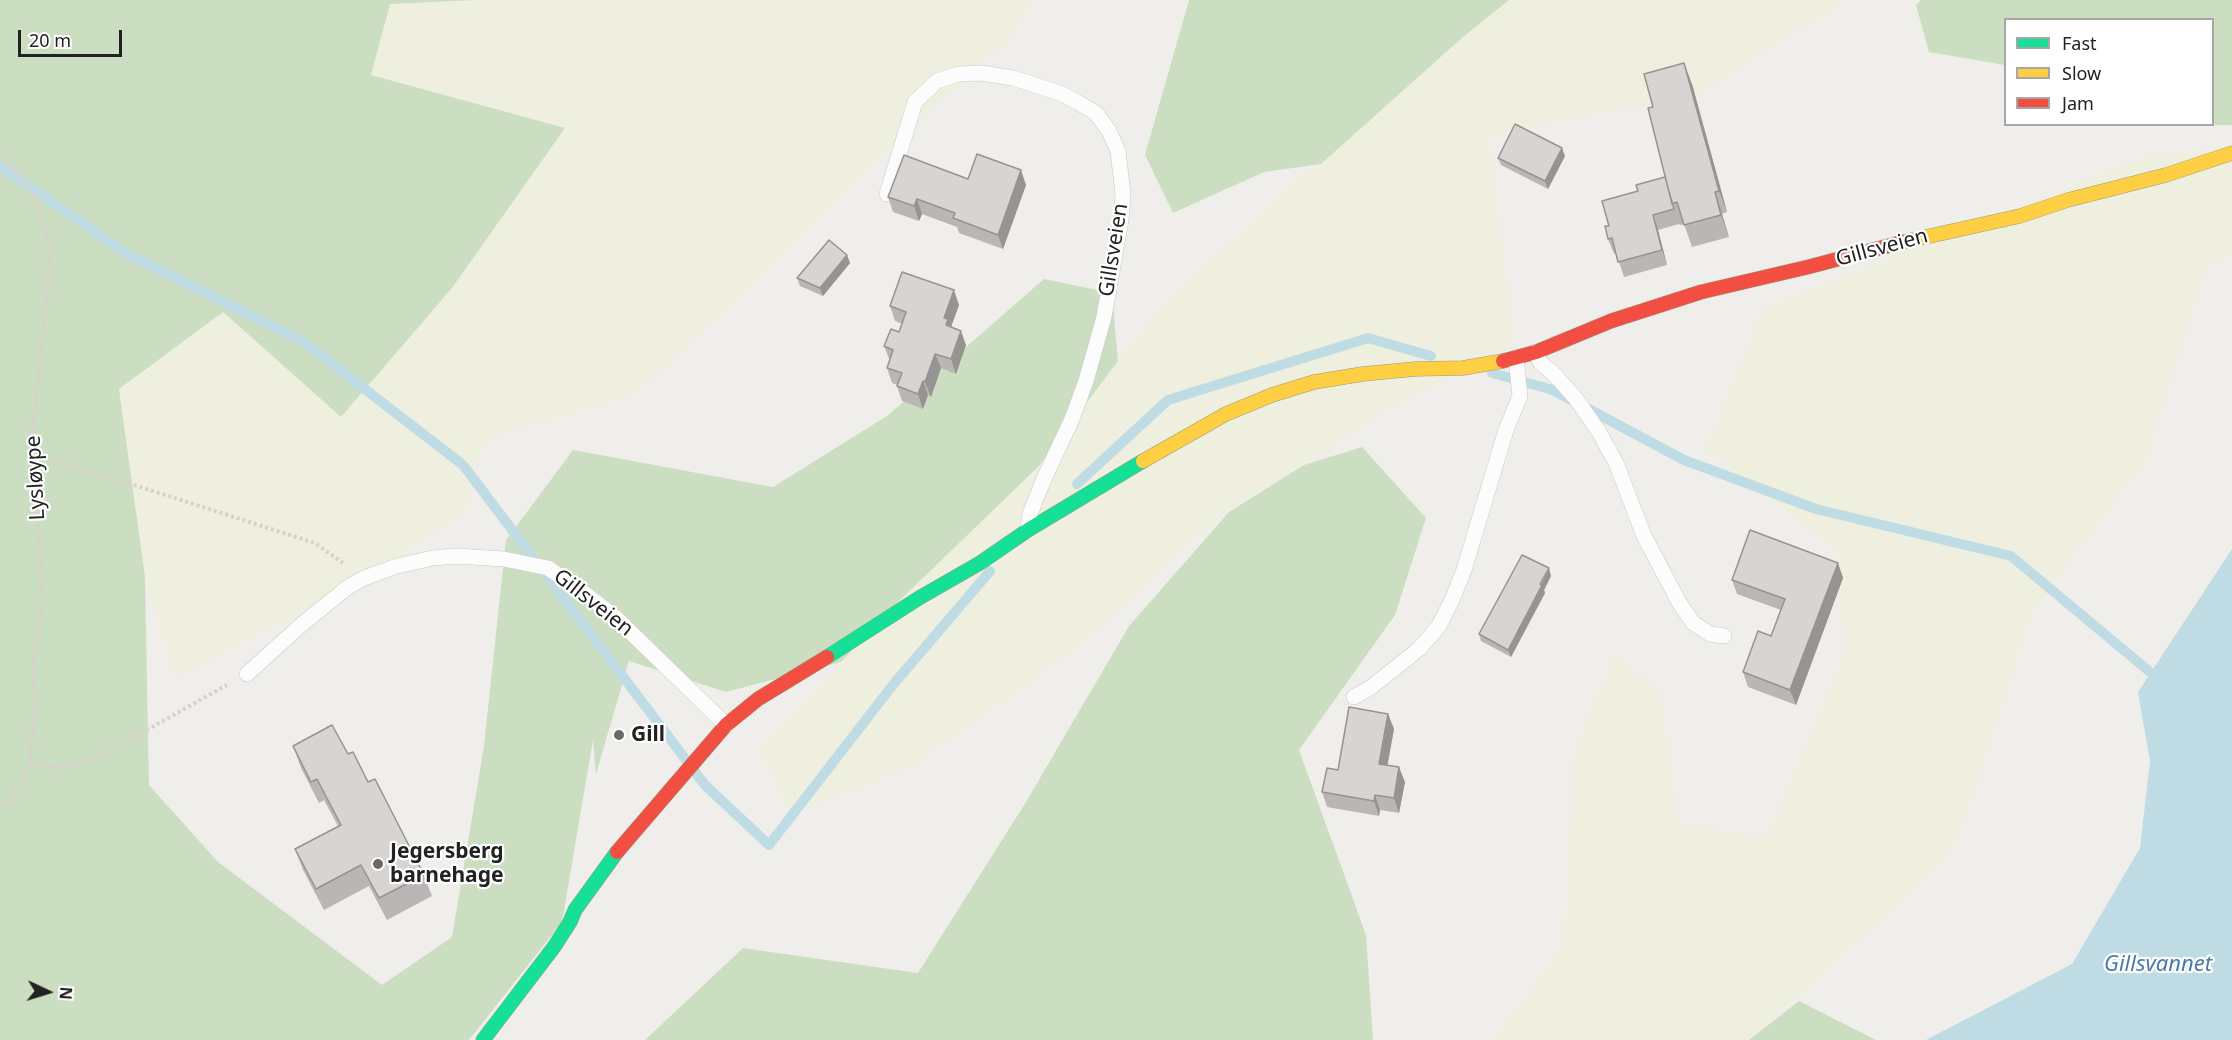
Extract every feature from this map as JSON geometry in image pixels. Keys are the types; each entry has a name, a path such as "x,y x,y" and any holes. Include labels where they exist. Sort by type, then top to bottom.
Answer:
{"street":[{"name":"Gillsveien","path":"483,1040 554,947 575,910 616,854 726,724 759,699 1028,530 1133,466 1226,414 1272,395 1314,382 1363,374 1463,368 1516,358 1611,321 1701,292 1808,267 1912,239 2020,216 2068,200 2166,175 2232,153"}],"lane":[{"name":"Gillsveien","path":"887,194 915,102 937,81 959,74 981,73 1013,78 1059,93 1096,113 1109,131 1118,151 1123,194 1121,220 1104,316 1086,381 1072,419 1029,514 1028,530"},
{"path":"1536,352 1540,362 1556,375 1599,432 1616,463 1644,536 1680,604 1693,623 1710,634 1724,636"},
{"path":"1354,697 1370,688 1419,649 1439,626 1452,600 1464,570 1506,430 1520,396 1516,358"},
{"name":"Gillsveien","path":"247,674 301,625 348,587 364,578 397,566 433,558 456,556 504,559 548,568 615,617 726,724"}],"path":[{"name":"Lysløype","path":"0,156 23,180 36,199 44,222 49,250 31,452 43,594 34,660 35,716 29,765 19,786 11,797 0,805"},
{"path":"31,452 315,543 364,578"},
{"path":"29,765 62,767 93,760 247,674"}],"green space":[{"path":"0,0 476,0 390,4 371,75 565,128 452,288 341,417 223,312 119,389 145,577 149,785 218,862 382,985 452,937 484,746 506,540 573,450 773,487 887,416 1044,279 1112,293 1118,361 1039,466 897,603 841,662 726,692 629,661 596,774 593,740 562,922 469,1040 0,1040"},
{"path":"476,0 1030,0 1016,33 869,165 638,392 485,440 465,512 353,584 176,678 145,577 119,389 222,312 341,416 452,288 564,129 370,75 390,4"},
{"path":"1189,0 1509,0 1463,37 1321,164 1264,172 1173,213 1145,155"},
{"path":"1509,0 1846,0 1672,111 1620,108 1489,137 1514,341 1385,412 1219,517 1076,649 914,765 791,815 759,751 897,603 1039,466 1118,361 1163,306 1310,169 1321,164 1463,37"},
{"path":"1921,0 2232,0 2232,125 2214,125 2214,18 2004,18 2004,65 1929,52 1916,5"},
{"path":"2232,145 2232,256 2208,265 2146,459 2028,619 1977,787 1947,859 1749,1040 1493,1040 1564,946 1574,750 1616,653 1661,692 1679,823 1766,838 1844,655 1839,551 1705,450 1764,308 2142,158"},
{"path":"1362,447 1426,518 1395,615 1299,750 1366,935 1373,1040 645,1040 743,948 918,973 1026,802 1129,626 1229,512 1304,465"},
{"path":"1799,1001 1876,1040 1749,1040"}],"water":[{"name":"Gillsvannet","path":"2232,549 2232,1040 1926,1040 2072,964 2140,848 2150,761 2138,692"}],"building":[{"path":"1684,63 1719,191 1715,192 1721,215 1684,225 1677,202 1672,204 1648,108 1653,107 1644,74"},
{"path":"1515,124 1562,148 1545,181 1498,158"},
{"path":"977,154 1021,170 998,235 953,218 955,213 917,199 914,206 888,197 904,155 968,179"},
{"path":"1665,177 1674,209 1653,215 1662,250 1618,262 1612,238 1608,239 1605,226 1609,226 1602,201 1638,191 1636,185"},
{"path":"829,240 847,255 820,288 797,278"},
{"path":"902,272 954,290 944,318 948,319 946,325 961,331 951,359 935,354 918,394 897,386 902,373 887,368 893,350 884,346 891,329 899,332 906,312 890,306"},
{"path":"1750,530 1838,563 1790,690 1743,672 1758,631 1771,636 1785,599 1732,580"},
{"path":"1522,555 1549,568 1508,650 1479,634"},
{"path":"1349,707 1388,714 1379,764 1399,767 1394,798 1375,795 1374,801 1322,792 1327,768 1338,770"},
{"path":"332,725 348,754 353,752 368,782 375,779 424,875 379,898 361,865 316,889 295,849 341,825 317,779 311,782 293,746"}],"waterway":[{"path":"0,166 127,254 304,342 463,465 705,785 769,845 892,686 990,571"},
{"path":"1077,484 1168,400 1368,338 1431,356"},
{"path":"1492,373 1553,390 1684,460 1816,509 2011,556 2150,672"}],"traffic: fast":[{"path":"827,657 919,598 980,563 1028,530 1143,461"},
{"path":"483,1040 554,947 575,910 617,852"}],"traffic: slow":[{"path":"1903,242 2020,216 2068,200 2166,175 2232,153"},
{"path":"1143,461 1226,414 1272,395 1314,382 1363,374 1415,369 1463,368 1503,361"}],"traffic: jam":[{"path":"1503,361 1536,352 1611,321 1701,292 1903,242"},
{"path":"617,852 726,725 758,699 827,657"}],"place":[{"name":"Gill","path":"619,735"},
{"name":"Jegersberg barnehage","path":"378,864"}]}
